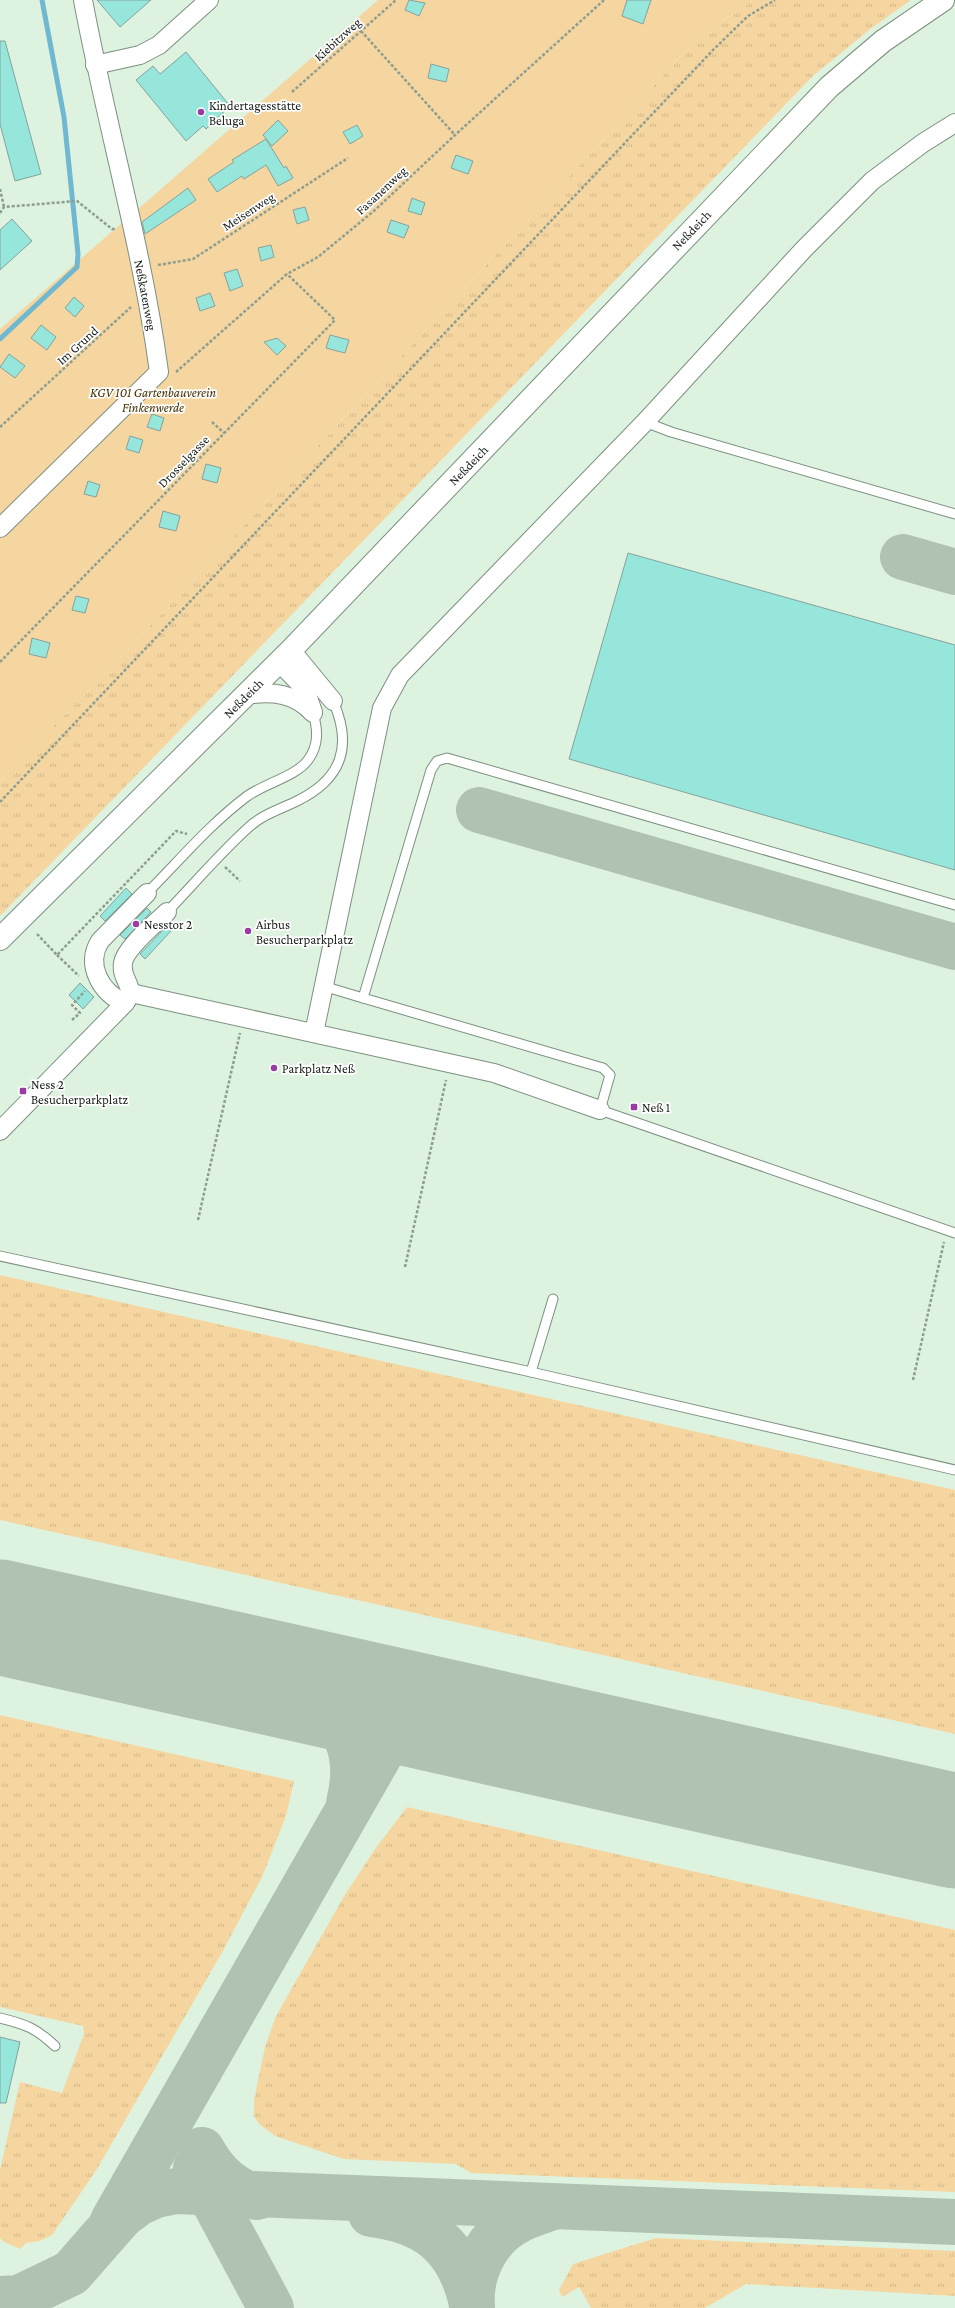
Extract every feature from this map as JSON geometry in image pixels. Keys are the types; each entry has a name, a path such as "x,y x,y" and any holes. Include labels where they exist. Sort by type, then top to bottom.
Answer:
{"street":[{"name":"Neßkatenweg","path":"83,0 95,65 132,227 148,273 159,372"},
{"path":"95,65 140,55 152,48 209,0"},
{"name":"Neßdeich","path":"0,939 285,656 829,87 883,41 943,0"},
{"path":"314,1033 382,708 388,694 400,675 645,422 804,249 872,181 923,143 955,123"},
{"path":"0,528 159,372"},
{"path":"285,656 333,701"},
{"path":"285,656 305,689 313,713"},
{"path":"246,695 261,692 280,694 302,702 313,713"},
{"path":"147,893 100,941 95,950 94,967 101,985 108,993 128,998 243,1017 494,1073 600,1110"},
{"path":"0,1131 128,998 130,987 123,970 126,956 167,912"}],"lane":[{"path":"645,422 671,432 955,514"},
{"path":"167,912 250,826 271,812 316,790 329,779 339,761 343,741 343,728 333,701"},
{"path":"147,893 233,807 263,786 300,767 307,761 317,737 313,713"},
{"path":"362,998 431,770 437,762 447,758 955,905"},
{"path":"323,986 606,1069 610,1078 600,1110 951,1232"},
{"path":"0,1256 531,1372 955,1470"},
{"path":"531,1372 553,1299"},
{"path":"0,2018 18,2022 40,2031 55,2046"}],"path":[{"name":"Kiebitzweg","path":"292,92 396,0"},
{"name":"Fasanenweg","path":"159,372 176,372 287,274 318,257 375,210 454,135 604,0"},
{"path":"0,802 714,49 748,16 775,0"},
{"path":"361,31 454,135"},
{"name":"Meisenweg","path":"148,273 193,259 348,158"},
{"path":"0,189 4,207 0,213"},
{"path":"4,207 77,201 112,229 132,227"},
{"name":"Drosselgasse","path":"0,662 334,320 287,274"},
{"name":"Im Grund","path":"0,427 133,305"},
{"path":"212,422 224,433"},
{"path":"57,955 84,982"},
{"path":"72,1020 80,1013 72,1005 89,987"},
{"path":"198,1220 243,1017"},
{"path":"404,1266 450,1064"},
{"path":"913,1380 951,1232"}],"green space":[{"name":"KGV 101 Gartenbauverein Finkenwerde","path":"378,0 753,0 695,41 124,654 0,781 0,329"},
{"path":"753,0 911,0 873,27 814,75 0,916 0,781 124,654 695,41"},
{"path":"0,1275 955,1490 955,1734 0,1520"},
{"path":"0,1715 294,1781 286,1816 262,1877 224,1949 97,2169 52,2235 40,2241 26,2243 20,2249 4,2242 0,2238 0,2170 20,2082 62,2093 84,2034 83,2026 0,2007"},
{"path":"407,1807 955,1930 955,2192 471,2173 456,2164 344,2159 275,2136 259,2124 254,2116 254,2100 265,2047 276,2016 343,1898 375,1849"},
{"path":"656,2238 955,2251 955,2296 746,2284 705,2308 591,2308 579,2287 562,2297 559,2290 573,2264"}],"building":[{"path":"97,0 151,0 120,27"},
{"path":"409,0 425,3 419,16 405,10"},
{"path":"627,0 651,0 643,24 622,16"},
{"path":"0,41 5,41 41,174 15,181 0,124"},
{"path":"186,52 230,106 206,129 203,126 186,141 136,80 153,66 160,74"},
{"path":"431,64 449,69 446,82 428,78"},
{"path":"278,120 288,131 272,146 263,135"},
{"path":"357,125 363,136 350,144 343,132"},
{"path":"266,139 284,168 286,166 293,178 278,186 266,165 244,179 242,176 217,192 208,179 234,162 232,160"},
{"path":"456,155 473,161 468,174 451,168"},
{"path":"188,188 196,200 145,234 142,222"},
{"path":"412,198 425,203 421,215 408,211"},
{"path":"305,207 309,220 297,224 293,210"},
{"path":"12,219 32,241 0,270 0,230"},
{"path":"391,220 409,226 404,238 387,232"},
{"path":"271,245 274,257 261,261 258,248"},
{"path":"237,269 243,286 230,291 224,273"},
{"path":"210,293 215,306 200,311 196,298"},
{"path":"74,297 84,306 75,317 65,308"},
{"path":"41,325 56,337 47,350 31,338"},
{"path":"330,335 349,340 345,353 326,348"},
{"path":"277,338 286,346 277,355 264,342"},
{"path":"9,354 25,366 15,378 0,367"},
{"path":"152,414 164,418 160,431 147,427"},
{"path":"130,436 143,440 139,453 126,449"},
{"path":"206,464 221,468 217,483 202,479"},
{"path":"88,481 100,485 96,497 84,494"},
{"path":"163,511 180,516 176,531 159,527"},
{"path":"628,553 955,645 955,870 569,759"},
{"path":"76,596 89,599 85,613 72,610"},
{"path":"32,638 50,643 46,658 29,654"},
{"path":"126,888 132,894 105,921 100,916"},
{"path":"147,908 151,912 125,939 120,935"},
{"path":"166,927 171,931 145,959 140,954"},
{"path":"80,983 94,997 83,1009 69,995"},
{"path":"0,2037 20,2042 6,2103 0,2103"}],"waterway":[{"path":"0,339 77,267 78,254 64,117 42,0"}],"taxiway":[{"path":"903,557 955,572"},
{"path":"479,810 955,947"},
{"path":"303,1685 329,1710 346,1736 351,1751 353,1766 353,1784 349,1803"},
{"path":"113,2221 391,1735 401,1724 411,1717 416,1715 437,1715"},
{"path":"202,2150 212,2166 225,2180 240,2190 257,2197"},
{"path":"196,2168 271,2308"},
{"path":"0,2299 19,2298 71,2273 121,2216 138,2203 156,2195 176,2191 955,2222"},
{"path":"472,2308 472,2294 477,2268 490,2245 509,2226 525,2217 553,2207"},
{"path":"371,2214 391,2217 408,2222 423,2229 436,2238 448,2250 457,2264 465,2280 471,2299"}],"runway":[{"path":"0,1617 955,1831"}],"place":[{"name":"Kindertagesstätte Beluga","path":"201,112"},
{"name":"Nesstor 2","path":"136,924"},
{"name":"Airbus Besucherparkplatz","path":"248,931"},
{"name":"Parkplatz Neß","path":"274,1068"},
{"name":"Ness 2 Besucherparkplatz","path":"23,1091"},
{"name":"Neß 1","path":"634,1107"}]}
